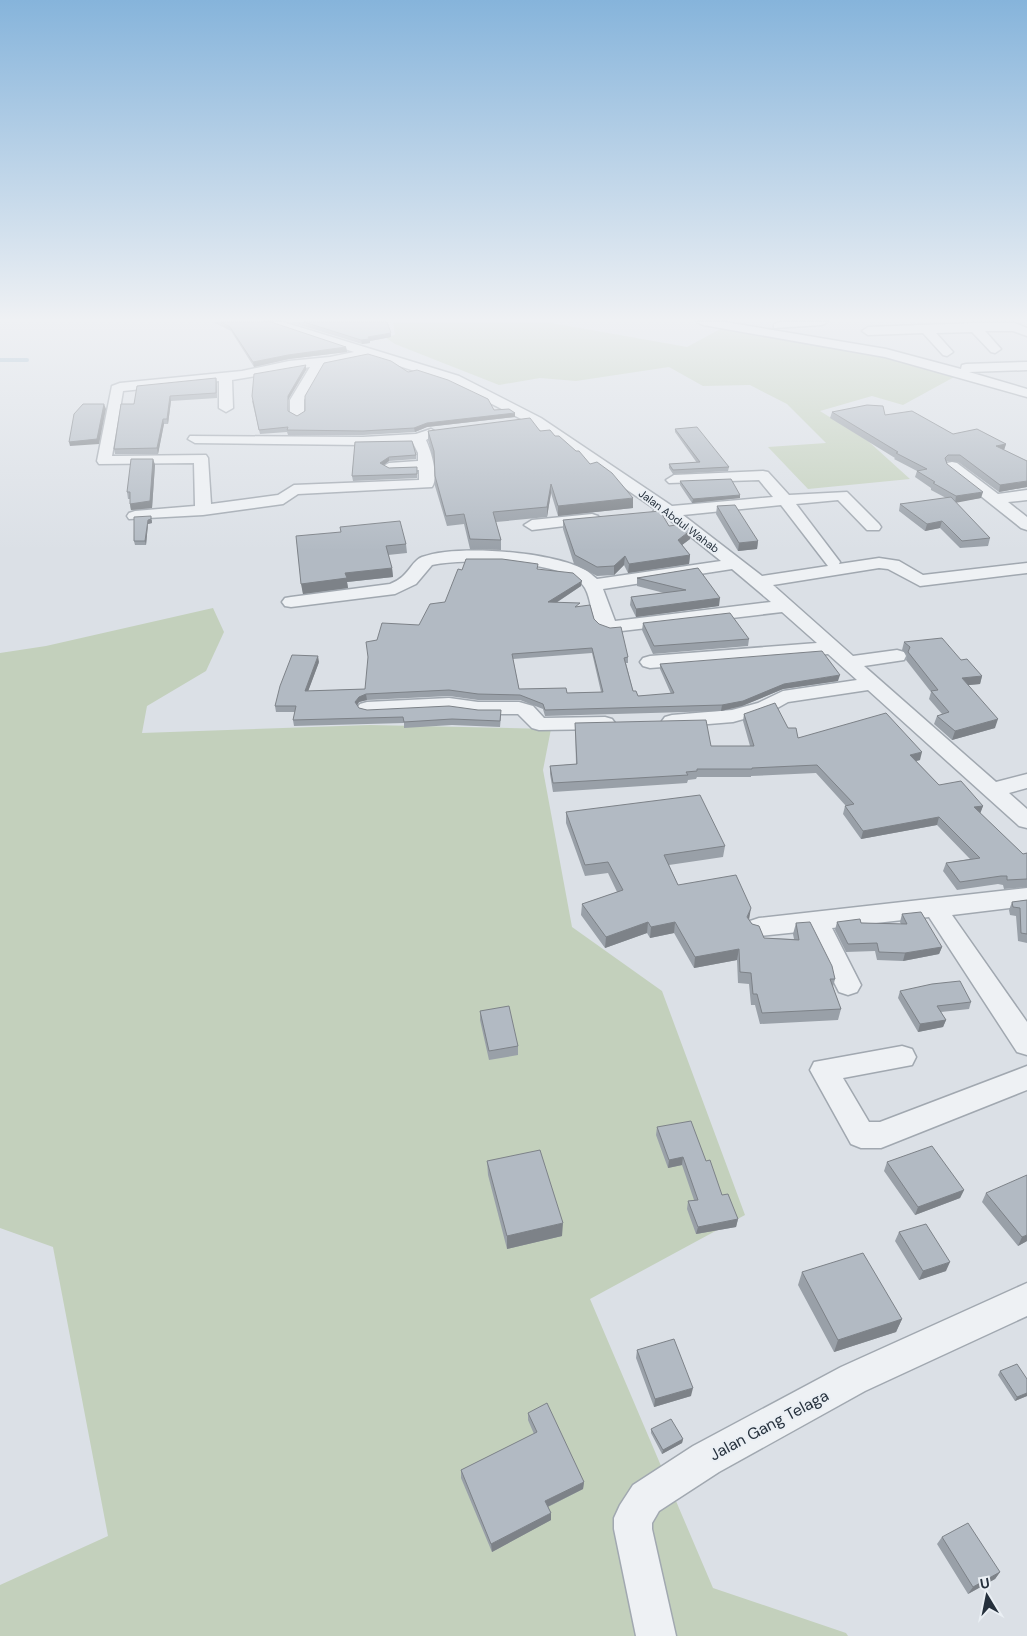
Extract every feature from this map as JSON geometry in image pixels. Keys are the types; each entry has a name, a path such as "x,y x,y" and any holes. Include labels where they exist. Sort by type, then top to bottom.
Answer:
{"street":[{"path":"115,398 104,462 202,458 203,510"},
{"path":"226,398 226,408"},
{"path":"297,415 298,398"},
{"name":"Jalan Abdul Wahab","path":"494,398 536,421 668,511 760,582 870,684 1027,822"},
{"path":"516,423 536,421"},
{"path":"195,439 354,442 418,438 428,433 447,431"},
{"path":"135,516 203,510 283,499 294,490 427,484 425,453 418,438"},
{"path":"389,467 427,465"},
{"path":"952,466 1027,525"},
{"path":"674,480 759,474 765,477 809,529 832,562"},
{"path":"995,499 1027,495"},
{"path":"646,513 842,496 874,527"},
{"path":"532,525 608,517"},
{"path":"290,602 389,590 403,586 411,580 421,564 427,561 452,558 499,557 538,560 577,571 593,585 605,624 613,627 786,606"},
{"path":"760,582 879,563 893,565 920,581 1027,568"},
{"path":"593,585 735,564"},
{"path":"650,662 832,648"},
{"path":"847,662 896,656"},
{"path":"367,708 450,704 478,708 522,708 539,724 639,722 733,716 765,707 783,697 870,684"},
{"path":"991,790 1027,781"},
{"path":"759,927 1027,896"},
{"path":"935,908 1027,1044"},
{"path":"816,921 848,985"},
{"path":"902,1057 824,1070 861,1135 881,1135 1027,1078"},
{"name":"Jalan Gang Telaga","path":"656,1636 633,1529 633,1518 646,1498 706,1459 853,1379 1027,1299"}],"green space":[{"path":"776,398 864,398 820,411 868,441 910,479 808,489 768,447 826,443 787,404"},
{"path":"880,398 915,398 903,405"},
{"path":"213,608 224,632 206,671 147,706 142,733 370,725 551,729 543,770 572,927 662,991 745,1215 590,1299 713,1588 846,1633 848,1636 0,1636 0,1585 108,1536 53,1247 0,1228 0,653 46,646"}],"building":[{"path":"135,398 170,398 167,419 163,419 157,448 114,449 121,404 134,404"},
{"path":"252,398 288,398 288,411 297,416 305,411 305,398 487,398 494,410 509,409 515,413 427,423 414,428 363,431 287,430 288,427 259,430"},
{"path":"83,404 104,404 97,439 69,442 74,414"},
{"path":"867,405 883,406 885,415 912,411 953,434 977,429 1006,444 996,446 1027,461 1027,481 1000,485 960,455 948,455 945,458 947,464 983,492 956,496 917,471 927,469 896,453 898,452 832,412"},
{"path":"530,418 540,431 550,430 555,436 559,436 576,451 579,451 590,464 597,462 612,473 633,498 558,506 551,484 547,507 493,512 501,540 470,539 464,514 446,516 435,476 434,451 428,431"},
{"path":"697,427 729,467 673,470 669,464 700,462 675,429"},
{"path":"412,441 416,455 389,457 380,463 389,468 417,467 417,474 352,476 355,442"},
{"path":"131,459 153,459 150,501 130,504 130,492 127,492"},
{"path":"731,479 740,495 693,499 680,481"},
{"path":"951,497 990,538 962,541 942,521 927,524 900,504"},
{"path":"735,505 758,541 739,543 717,506"},
{"path":"660,511 669,526 684,524 691,530 678,540 690,555 629,564 625,556 614,566 597,567 575,555 563,520"},
{"path":"151,516 151,519 148,520 145,541 134,541 134,517"},
{"path":"400,521 406,544 386,546 392,568 345,573 347,578 301,584 296,536 341,532 340,527"},
{"path":"466,559 502,559 538,564 537,569 573,573 582,581 548,602 580,603 575,607 590,605 594,619 599,624 610,628 621,627 628,657 624,658 633,691 636,691 638,696 674,693 660,664 822,651 840,675 784,684 743,701 722,705 545,710 543,704 520,695 478,694 449,690 366,694 359,697 355,702 359,708 367,710 449,706 478,710 501,710 500,721 452,719 404,722 403,717 293,720 296,706 275,706 280,686 292,655 318,656 305,691 365,689 368,657 366,642 377,640 382,623 419,625 430,604 445,602 458,569 462,570","holes":["592,648 603,692 567,693 566,688 519,689 512,654"]},
{"path":"698,568 720,598 636,609 631,597 686,590 637,578"},
{"path":"730,613 749,639 654,646 643,623"},
{"path":"942,638 961,660 967,659 982,676 962,678 998,719 955,731 937,716 949,712 931,691 938,690 908,652 910,647 904,642"},
{"path":"775,703 788,728 796,728 798,738 886,713 922,752 910,755 939,785 961,781 983,806 974,807 1023,854 1027,853 1027,879 1007,880 1007,876 1001,876 960,882 946,863 980,858 939,817 863,831 845,806 854,804 817,765 752,769 697,769 697,771 686,772 688,775 553,783 550,766 577,764 575,723 706,720 711,746 754,746 744,714"},
{"path":"700,795 725,846 664,855 678,885 736,875 751,908 747,917 752,924 759,926 764,938 799,940 796,923 810,922 832,966 835,979 830,979 841,1009 762,1013 757,994 753,994 751,973 740,972 739,949 695,957 675,922 651,927 648,922 606,937 582,904 623,890 608,862 585,865 566,812"},
{"path":"1027,900 1027,934 1021,933 1020,908 1013,907 1012,902"},
{"path":"921,912 942,947 905,953 879,952 877,943 848,944 837,922 860,919 861,923 907,924 902,914"},
{"path":"960,981 971,1002 937,1006 946,1020 920,1024 900,991 932,984"},
{"path":"509,1006 518,1046 489,1051 480,1011"},
{"path":"691,1121 706,1161 710,1160 722,1195 728,1194 738,1219 698,1227 688,1201 698,1200 683,1157 669,1160 657,1127"},
{"path":"932,1146 964,1190 918,1207 887,1162"},
{"path":"540,1150 563,1223 507,1236 487,1161"},
{"path":"1027,1175 1027,1235 1022,1237 986,1193"},
{"path":"926,1224 950,1262 923,1271 899,1232"},
{"path":"863,1253 902,1319 838,1340 802,1272"},
{"path":"674,1339 693,1388 655,1399 637,1350"},
{"path":"1017,1364 1027,1379 1027,1393 1017,1397 1000,1371"},
{"path":"547,1403 584,1482 545,1501 551,1513 491,1544 461,1470 537,1432 528,1413"},
{"path":"671,1419 683,1439 663,1450 651,1429"},
{"path":"968,1523 1000,1572 973,1587 942,1537"}]}
